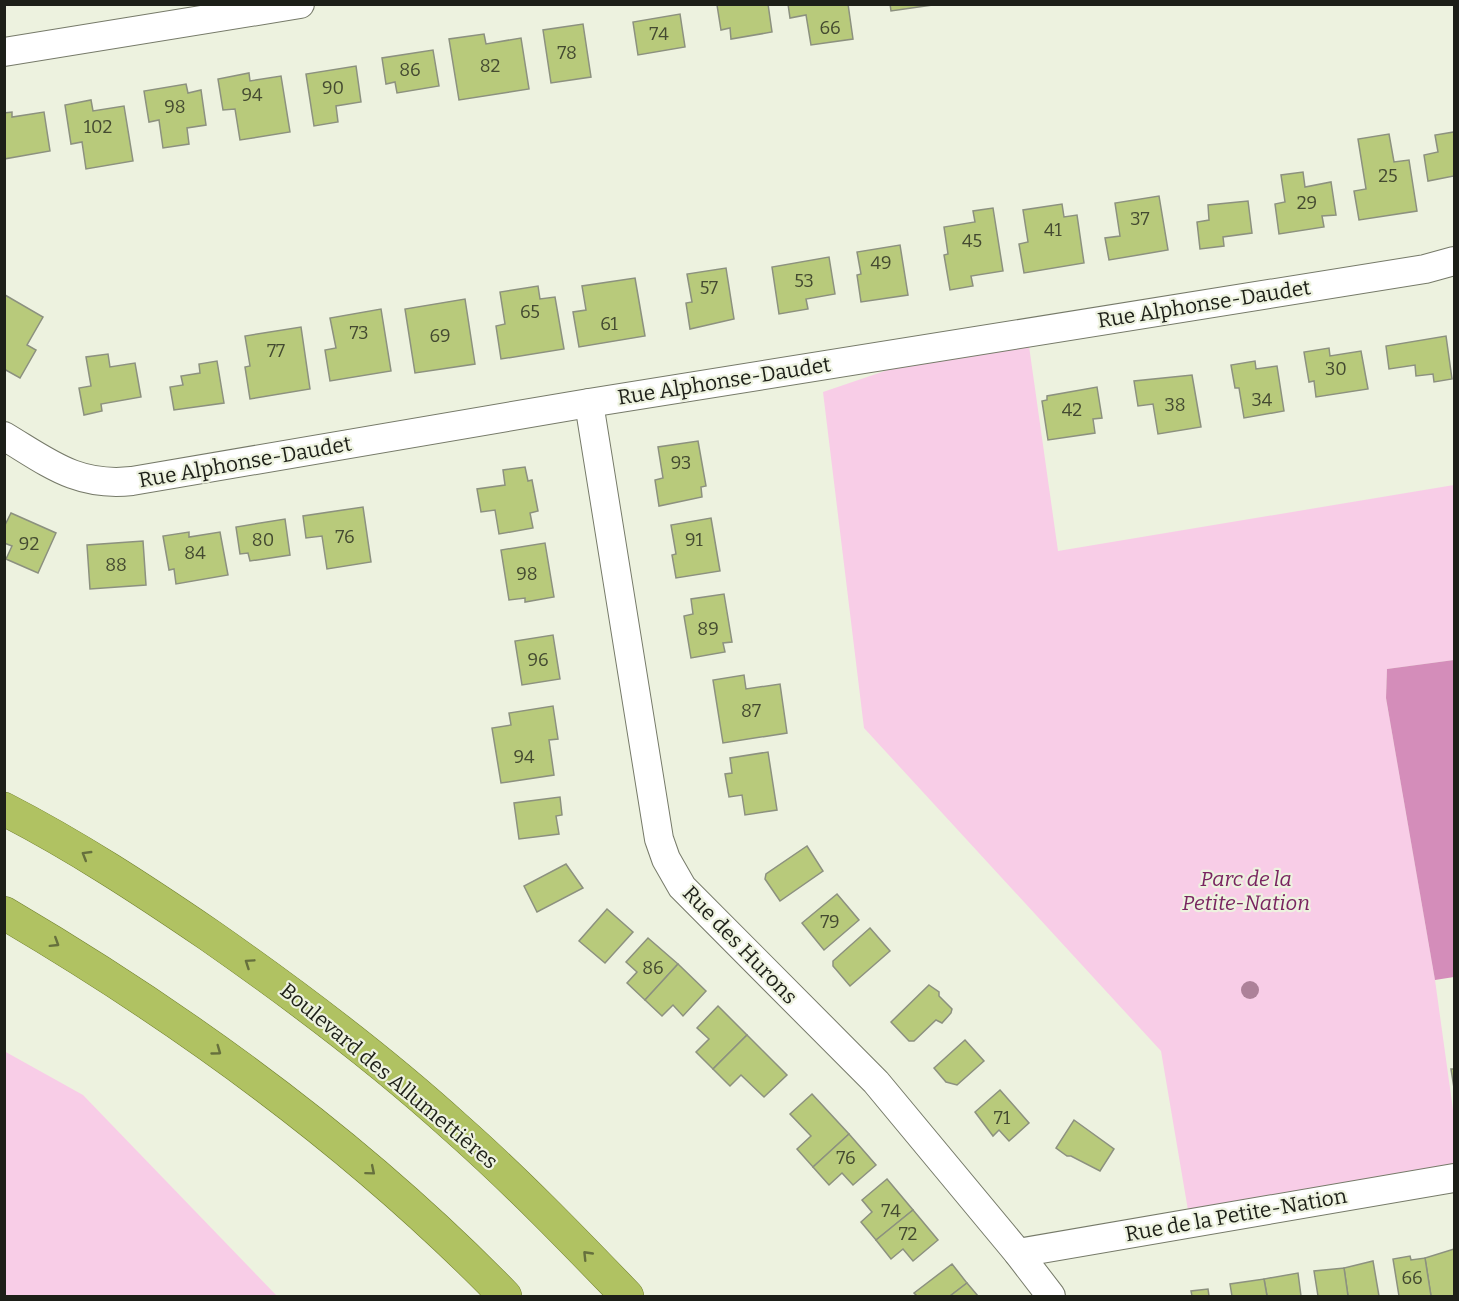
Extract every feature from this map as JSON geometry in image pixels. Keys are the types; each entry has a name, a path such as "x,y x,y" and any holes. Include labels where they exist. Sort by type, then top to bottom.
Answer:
{"highway":[{"name":"Boulevard des Allumettières","path":"4,809 158,900 279,983 339,1030 479,1149 627,1296"},
{"path":"4,913 130,991 259,1082 382,1180 446,1236 506,1296"}],"street":[{"path":"4,52 300,4"},
{"name":"Rue Alphonse-Daudet","path":"4,436 66,474 88,481 111,483 589,403 1413,271 1455,261"},
{"name":"Rue des Hurons","path":"589,403 659,839 666,860 682,887 876,1082 1051,1296"},
{"name":"Rue de la Petite-Nation","path":"1018,1253 1455,1178"}],"green space":[{"name":"Parc de la Petite-Nation","path":"1027,332 1058,551 1454,485 1454,660 1387,669 1386,698 1435,980 1454,1117 1454,1178 1190,1222 1161,1051 864,728 823,392 970,342"},
{"path":"4,1051 83,1095 277,1296 5,1296"}],"shaded area":[{"path":"1454,660 1454,977 1435,980 1386,698 1387,669"}],"building":[{"path":"768,4 772,32 731,39 730,28 721,30 717,5"},
{"path":"788,4 848,4 853,39 811,45 806,15 790,18"},
{"path":"890,4 932,4 932,5 891,11"},
{"path":"680,14 685,47 638,55 633,22"},
{"path":"583,24 591,77 551,83 543,30"},
{"path":"484,34 486,44 521,38 529,89 459,100 449,39"},
{"path":"433,50 439,86 397,93 395,82 386,84 382,58"},
{"path":"356,66 361,102 336,106 338,122 314,126 306,74"},
{"path":"249,73 250,81 281,76 290,132 240,140 235,109 223,110 218,79"},
{"path":"186,84 188,93 201,90 206,125 187,128 189,144 163,148 159,120 149,122 144,91"},
{"path":"91,100 93,111 124,106 133,161 86,169 82,142 71,144 65,105"},
{"path":"12,112 12,117 44,112 50,151 4,159 4,113"},
{"path":"1454,132 1454,176 1428,181 1424,155 1438,152 1435,135"},
{"path":"1389,134 1394,162 1409,160 1417,211 1359,220 1354,191 1366,189 1358,139"},
{"path":"1303,172 1305,187 1331,182 1336,215 1322,216 1324,227 1279,234 1275,204 1285,202 1281,175"},
{"path":"1159,196 1168,250 1109,260 1105,238 1120,236 1115,203"},
{"path":"1248,201 1252,233 1223,237 1224,246 1200,249 1197,222 1209,220 1208,205"},
{"path":"1062,204 1064,217 1077,215 1084,263 1024,273 1019,244 1028,242 1023,210"},
{"path":"993,208 1003,271 971,276 973,286 950,290 944,255 948,254 944,227 975,222 973,211"},
{"path":"900,245 908,295 861,302 857,275 861,274 857,252"},
{"path":"829,257 835,294 806,299 808,309 779,314 772,267"},
{"path":"726,268 734,319 690,329 686,303 692,302 687,274"},
{"path":"635,278 645,336 579,347 573,312 586,310 582,286"},
{"path":"538,286 540,299 555,297 564,349 501,359 496,326 505,324 500,292"},
{"path":"5,295 43,317 27,345 36,350 20,378 4,369"},
{"path":"465,299 475,364 415,373 405,309"},
{"path":"381,309 391,371 330,381 325,350 336,348 330,318"},
{"path":"301,327 310,389 250,399 245,367 250,366 245,336"},
{"path":"1446,336 1452,379 1434,382 1433,374 1416,376 1415,365 1389,369 1386,346"},
{"path":"1329,348 1330,356 1361,351 1368,389 1316,397 1314,381 1309,382 1304,352"},
{"path":"108,354 110,367 135,363 141,397 101,404 102,411 84,415 79,388 91,386 86,357"},
{"path":"217,361 224,403 174,410 170,387 183,385 181,376 200,373 199,364"},
{"path":"1255,361 1256,369 1277,366 1284,411 1244,418 1239,388 1235,388 1231,365"},
{"path":"1192,375 1201,427 1158,434 1153,404 1138,406 1134,381"},
{"path":"1097,387 1102,418 1093,419 1095,433 1048,440 1042,401 1047,400 1047,396"},
{"path":"698,441 706,486 701,487 702,497 659,506 655,480 663,478 658,447"},
{"path":"525,467 528,481 532,480 538,511 530,513 533,528 499,534 495,510 481,512 477,489 505,485 503,470"},
{"path":"363,507 371,562 327,569 322,536 306,538 303,516"},
{"path":"11,513 56,533 38,573 6,559 12,546 4,543 4,527"},
{"path":"711,518 720,571 676,578 672,555 676,554 671,525"},
{"path":"285,519 290,555 250,561 248,553 240,554 236,527"},
{"path":"189,532 189,537 220,532 228,575 176,584 174,569 169,570 163,536"},
{"path":"143,541 146,585 90,589 87,545"},
{"path":"545,543 554,597 525,602 525,598 509,600 501,550"},
{"path":"724,594 732,642 723,643 725,652 691,658 684,616 693,614 691,599"},
{"path":"553,635 560,679 522,685 515,641"},
{"path":"744,675 746,689 780,684 787,733 723,743 713,680"},
{"path":"553,706 558,739 549,740 554,775 501,783 492,728 511,725 509,713"},
{"path":"768,752 777,810 745,815 742,795 729,797 725,774 732,773 730,758"},
{"path":"560,797 562,815 556,816 559,834 519,839 514,803"},
{"path":"807,846 823,871 780,901 765,879 766,874"},
{"path":"566,864 583,888 537,912 524,886"},
{"path":"837,894 859,920 824,950 802,923"},
{"path":"607,909 633,932 605,963 579,941"},
{"path":"870,928 890,951 850,986 833,966 833,961"},
{"path":"648,938 678,964 645,1000 627,983 637,972 626,962"},
{"path":"678,964 706,991 683,1016 673,1005 662,1016 645,1000"},
{"path":"929,985 939,992 939,996 952,1009 951,1013 942,1023 936,1020 914,1041 909,1041 891,1022"},
{"path":"718,1006 747,1035 713,1069 696,1052 709,1039 697,1028"},
{"path":"747,1035 787,1075 764,1097 741,1075 730,1086 713,1069"},
{"path":"965,1040 984,1061 957,1085 946,1082 934,1068"},
{"path":"1451,1069 1454,1069 1454,1088"},
{"path":"1000,1090 1029,1123 1009,1141 999,1130 993,1136 975,1112"},
{"path":"812,1094 849,1134 813,1167 797,1149 811,1136 790,1114"},
{"path":"1074,1120 1114,1149 1100,1171 1067,1156 1056,1148"},
{"path":"849,1134 876,1165 853,1185 842,1173 829,1185 813,1167"},
{"path":"887,1179 913,1210 876,1240 861,1222 872,1212 862,1200"},
{"path":"913,1210 938,1240 913,1261 903,1249 891,1259 876,1240"},
{"path":"1454,1249 1454,1296 1431,1296 1425,1258"},
{"path":"1410,1256 1411,1260 1425,1258 1431,1296 1399,1296 1393,1259"},
{"path":"1373,1261 1379,1296 1348,1296 1344,1268"},
{"path":"952,1264 967,1283 950,1296 917,1296 914,1293"},
{"path":"1344,1268 1348,1296 1318,1296 1314,1271"},
{"path":"1298,1273 1301,1296 1267,1296 1264,1279"},
{"path":"1264,1279 1267,1296 1232,1296 1230,1284"},
{"path":"967,1283 978,1296 950,1296"},
{"path":"1208,1289 1209,1296 1192,1296 1191,1291"}]}
